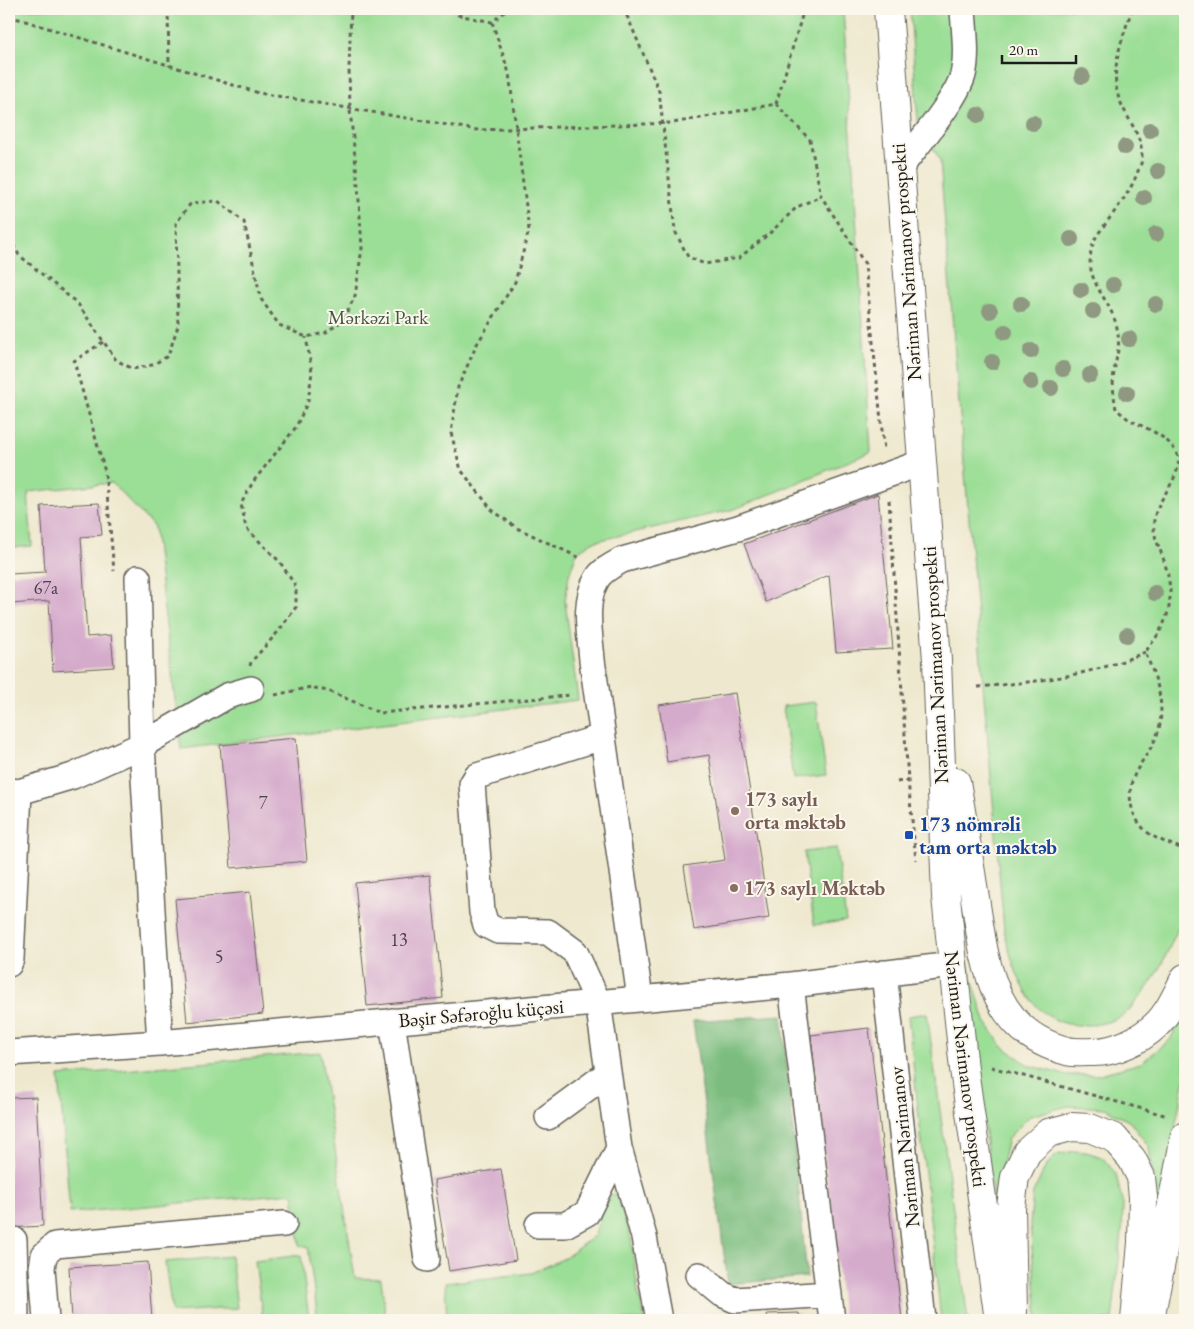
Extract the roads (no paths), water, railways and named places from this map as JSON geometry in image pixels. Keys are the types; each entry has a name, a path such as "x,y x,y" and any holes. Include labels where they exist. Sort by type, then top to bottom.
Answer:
{"main road":[{"name":"Nəriman Nərimanov prospekti","path":"888,9 937,660 946,897 964,1069 999,1320"},
{"path":"937,660 985,961 998,997 1014,1022 1038,1041 1069,1052 1098,1052 1124,1046 1156,1026 1175,1000 1185,978"},
{"path":"1150,1320 1177,1126"},
{"path":"1013,1320 1011,1207 1015,1177 1027,1152 1048,1133 1071,1127 1090,1128 1114,1138 1132,1159 1141,1177 1143,1197 1142,1234 1135,1320"}],"street":[{"path":"900,168 952,98 962,75 965,48 963,9"},
{"path":"640,998 592,660 589,620 590,595 597,578 607,568 622,560 738,528 921,463"},
{"path":"138,578 142,745 160,1042"},
{"path":"9,964 11,959 14,791 73,776 142,745 227,696 251,689"},
{"path":"602,737 477,776 472,784 482,912 486,925 498,931 548,932 575,952 598,1002 619,1148 644,1237 659,1320"},
{"name":"Bəşir Səfəroğlu küçəsi","path":"9,1053 160,1042 791,985 952,965"},
{"name":"Nəriman Nərimanov","path":"884,973 923,1320"},
{"path":"791,985 832,1320"},
{"path":"392,1021 427,1258"},
{"path":"548,1117 608,1073"},
{"path":"538,1225 564,1225 587,1213 619,1148"},
{"path":"46,1320 42,1268 44,1255 55,1245 284,1224"},
{"path":"12,1314 14,1240"},
{"path":"699,1275 722,1294 736,1300 829,1294"}],"place":[{"name":"173 saylı orta məktəb","path":"735,811"},
{"name":"173 nömrəli tam orta məktəb","path":"909,835"},
{"name":"173 saylı Məktəb","path":"734,888"}],"park label":[{"name":"Mərkəzi Park","path":"378,317"}]}
